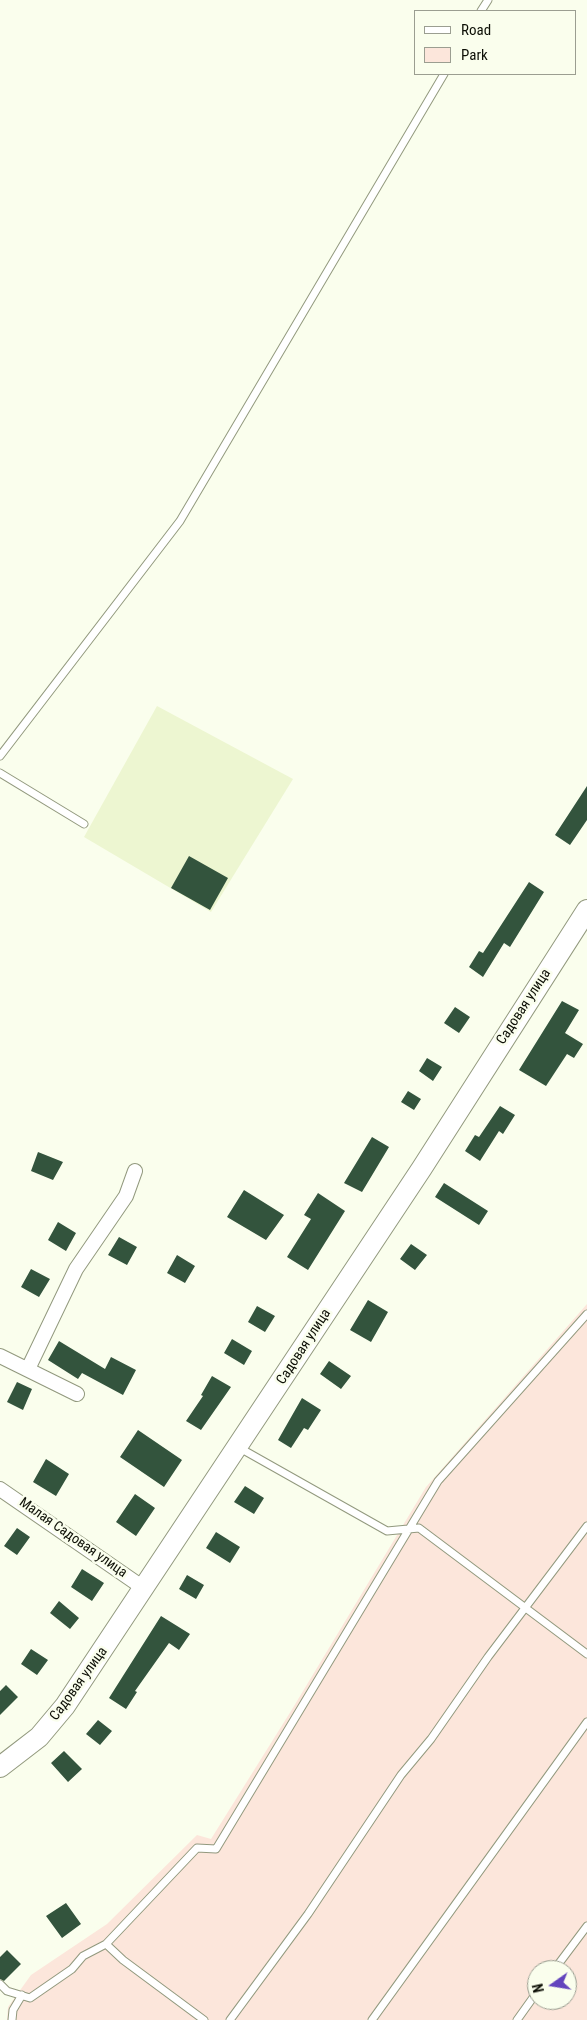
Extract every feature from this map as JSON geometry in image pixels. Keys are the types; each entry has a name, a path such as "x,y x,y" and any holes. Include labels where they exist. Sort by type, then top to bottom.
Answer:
{"main road":[{"name":"Садовая улица","path":"0,1767 39,1737 65,1706 145,1589 427,1160 587,910"}],"street":[{"path":"28,1369 76,1270 126,1196 135,1171"},
{"path":"0,1356 77,1394"},
{"name":"Малая Садовая улица","path":"0,1489 145,1589"}],"lane":[{"path":"0,756 180,521 443,75"},
{"path":"0,773 84,824"},
{"path":"0,1984 7,1991 30,1998 72,1969 82,1956 106,1944 198,1848 216,1849 438,1481 587,1314"},
{"path":"238,1447 387,1531 419,1528 587,1654"},
{"path":"230,2020 308,1914 401,1775 431,1739 525,1607 587,1526"},
{"path":"372,2020 587,1722"},
{"path":"562,1960 587,1926"},
{"path":"106,1944 124,1960 204,2020"},
{"path":"12,2020 13,2010 22,1995"},
{"path":"517,2020 527,2006"}],"shaded area":[{"path":"157,706 293,779 211,912 84,837"}],"green space":[{"path":"587,1304 587,2020 7,2020 8,2007 31,1975 107,1924 197,1835 211,1839 291,1711 426,1487"}],"building":[{"path":"587,786 587,820 570,845 555,835"},
{"path":"189,856 228,878 210,910 171,888"},
{"path":"529,882 544,892 510,947 504,943 483,977 469,967 479,951 483,953"},
{"path":"562,1001 579,1010 565,1033 583,1044 574,1058 567,1054 546,1086 519,1070"},
{"path":"455,1007 470,1017 459,1033 444,1023"},
{"path":"427,1058 442,1067 433,1081 419,1071"},
{"path":"408,1091 421,1099 414,1110 401,1102"},
{"path":"500,1106 515,1115 503,1134 499,1131 480,1161 465,1151 475,1135 479,1137"},
{"path":"372,1137 389,1147 362,1192 344,1183"},
{"path":"38,1152 63,1162 53,1180 31,1171"},
{"path":"444,1183 488,1211 479,1225 435,1197"},
{"path":"244,1190 284,1215 266,1240 227,1217"},
{"path":"318,1193 345,1211 308,1270 287,1257 311,1219 304,1215"},
{"path":"58,1222 76,1233 66,1251 48,1240"},
{"path":"119,1237 137,1247 127,1265 108,1255"},
{"path":"411,1244 427,1255 415,1270 400,1259"},
{"path":"177,1255 195,1266 185,1283 167,1273"},
{"path":"31,1269 50,1279 39,1297 21,1287"},
{"path":"368,1300 388,1312 371,1342 350,1330"},
{"path":"257,1306 275,1316 265,1332 248,1322"},
{"path":"232,1339 252,1351 244,1365 224,1353"},
{"path":"59,1341 105,1369 111,1357 136,1370 123,1395 82,1373 78,1379 48,1360"},
{"path":"329,1361 351,1376 341,1389 320,1374"},
{"path":"212,1376 231,1387 201,1430 186,1421 203,1396 201,1395"},
{"path":"17,1382 32,1389 23,1410 7,1402"},
{"path":"302,1398 321,1410 308,1430 304,1428 291,1448 278,1440"},
{"path":"138,1430 182,1460 164,1487 120,1457"},
{"path":"46,1459 69,1474 56,1496 33,1482"},
{"path":"245,1486 264,1498 254,1514 234,1502"},
{"path":"135,1494 155,1508 136,1536 116,1522"},
{"path":"17,1528 30,1537 17,1555 4,1546"},
{"path":"216,1532 240,1547 230,1563 206,1548"},
{"path":"82,1569 104,1583 92,1601 71,1587"},
{"path":"187,1575 204,1585 196,1599 179,1589"},
{"path":"59,1601 79,1618 70,1629 50,1613"},
{"path":"161,1616 190,1634 179,1650 169,1643 135,1691 137,1692 126,1709 109,1698"},
{"path":"31,1649 48,1660 37,1675 21,1664"},
{"path":"6,1685 18,1697 0,1715 0,1691"},
{"path":"98,1720 112,1731 100,1745 86,1734"},
{"path":"64,1751 82,1769 68,1782 51,1763"},
{"path":"66,1903 81,1924 62,1938 46,1916"},
{"path":"7,1950 21,1964 4,1981 0,1979 0,1957"}]}
